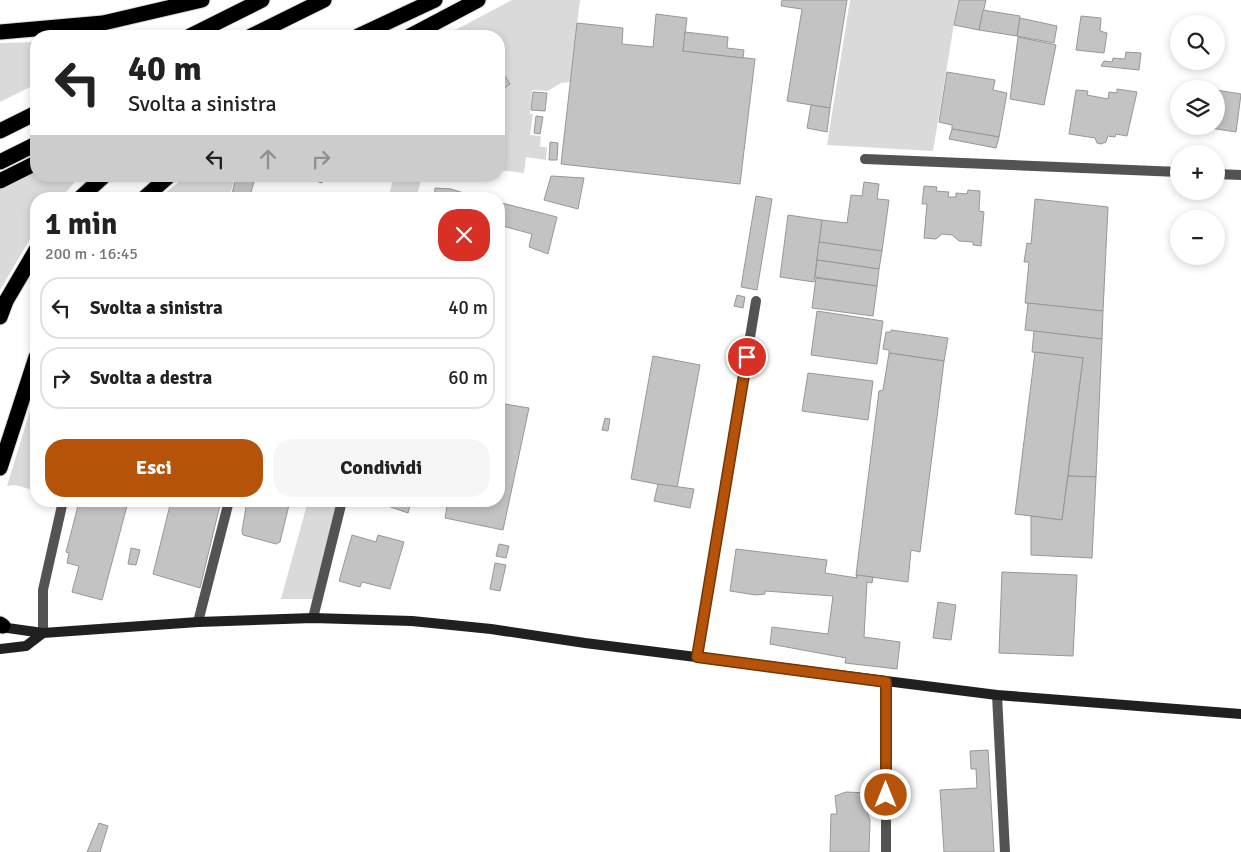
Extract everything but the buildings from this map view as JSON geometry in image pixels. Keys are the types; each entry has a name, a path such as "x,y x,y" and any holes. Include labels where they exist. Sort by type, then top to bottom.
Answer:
{"highway":[{"path":"0,32 103,23 202,0"},
{"path":"202,30 262,0"},
{"path":"263,30 324,0"},
{"path":"276,30 330,0"},
{"path":"371,30 434,0"},
{"path":"421,30 478,0"},
{"path":"0,131 30,116"},
{"path":"0,162 30,147"},
{"path":"0,181 30,166"},
{"path":"87,192 97,182"},
{"path":"151,192 162,182"},
{"path":"0,317 6,301 30,260"},
{"path":"0,468 30,376"}],"street":[{"path":"865,159 1170,172"},
{"path":"1225,174 1241,175"},
{"path":"697,657 756,301"},
{"path":"43,633 44,590 62,507"},
{"path":"198,622 227,507"},
{"path":"313,618 341,507"},
{"path":"1,626 43,633 198,622 313,618 412,622 491,629 997,695 1241,714"},
{"path":"0,649 26,646 43,633"},
{"path":"886,682 886,852"},
{"path":"997,695 1004,852"}],"shaded area":[{"path":"512,0 580,0 570,82 561,83 548,91 532,90 530,114 533,114 530,135 541,136 540,147 547,147 546,160 526,157 524,173 505,171 505,30 455,30"},
{"path":"850,0 958,0 933,151 827,145"},
{"path":"30,42 30,87 0,102 0,43"},
{"path":"30,171 30,182 75,182 66,192 30,192 30,239 0,290 0,187"},
{"path":"179,182 233,182 231,192 167,192"},
{"path":"392,182 420,182 418,192 390,192"},
{"path":"30,411 30,489 16,485 7,486"},
{"path":"306,507 339,507 316,599 281,599"}],"route":[{"path":"747,357 697,657 886,682 886,795"}]}
